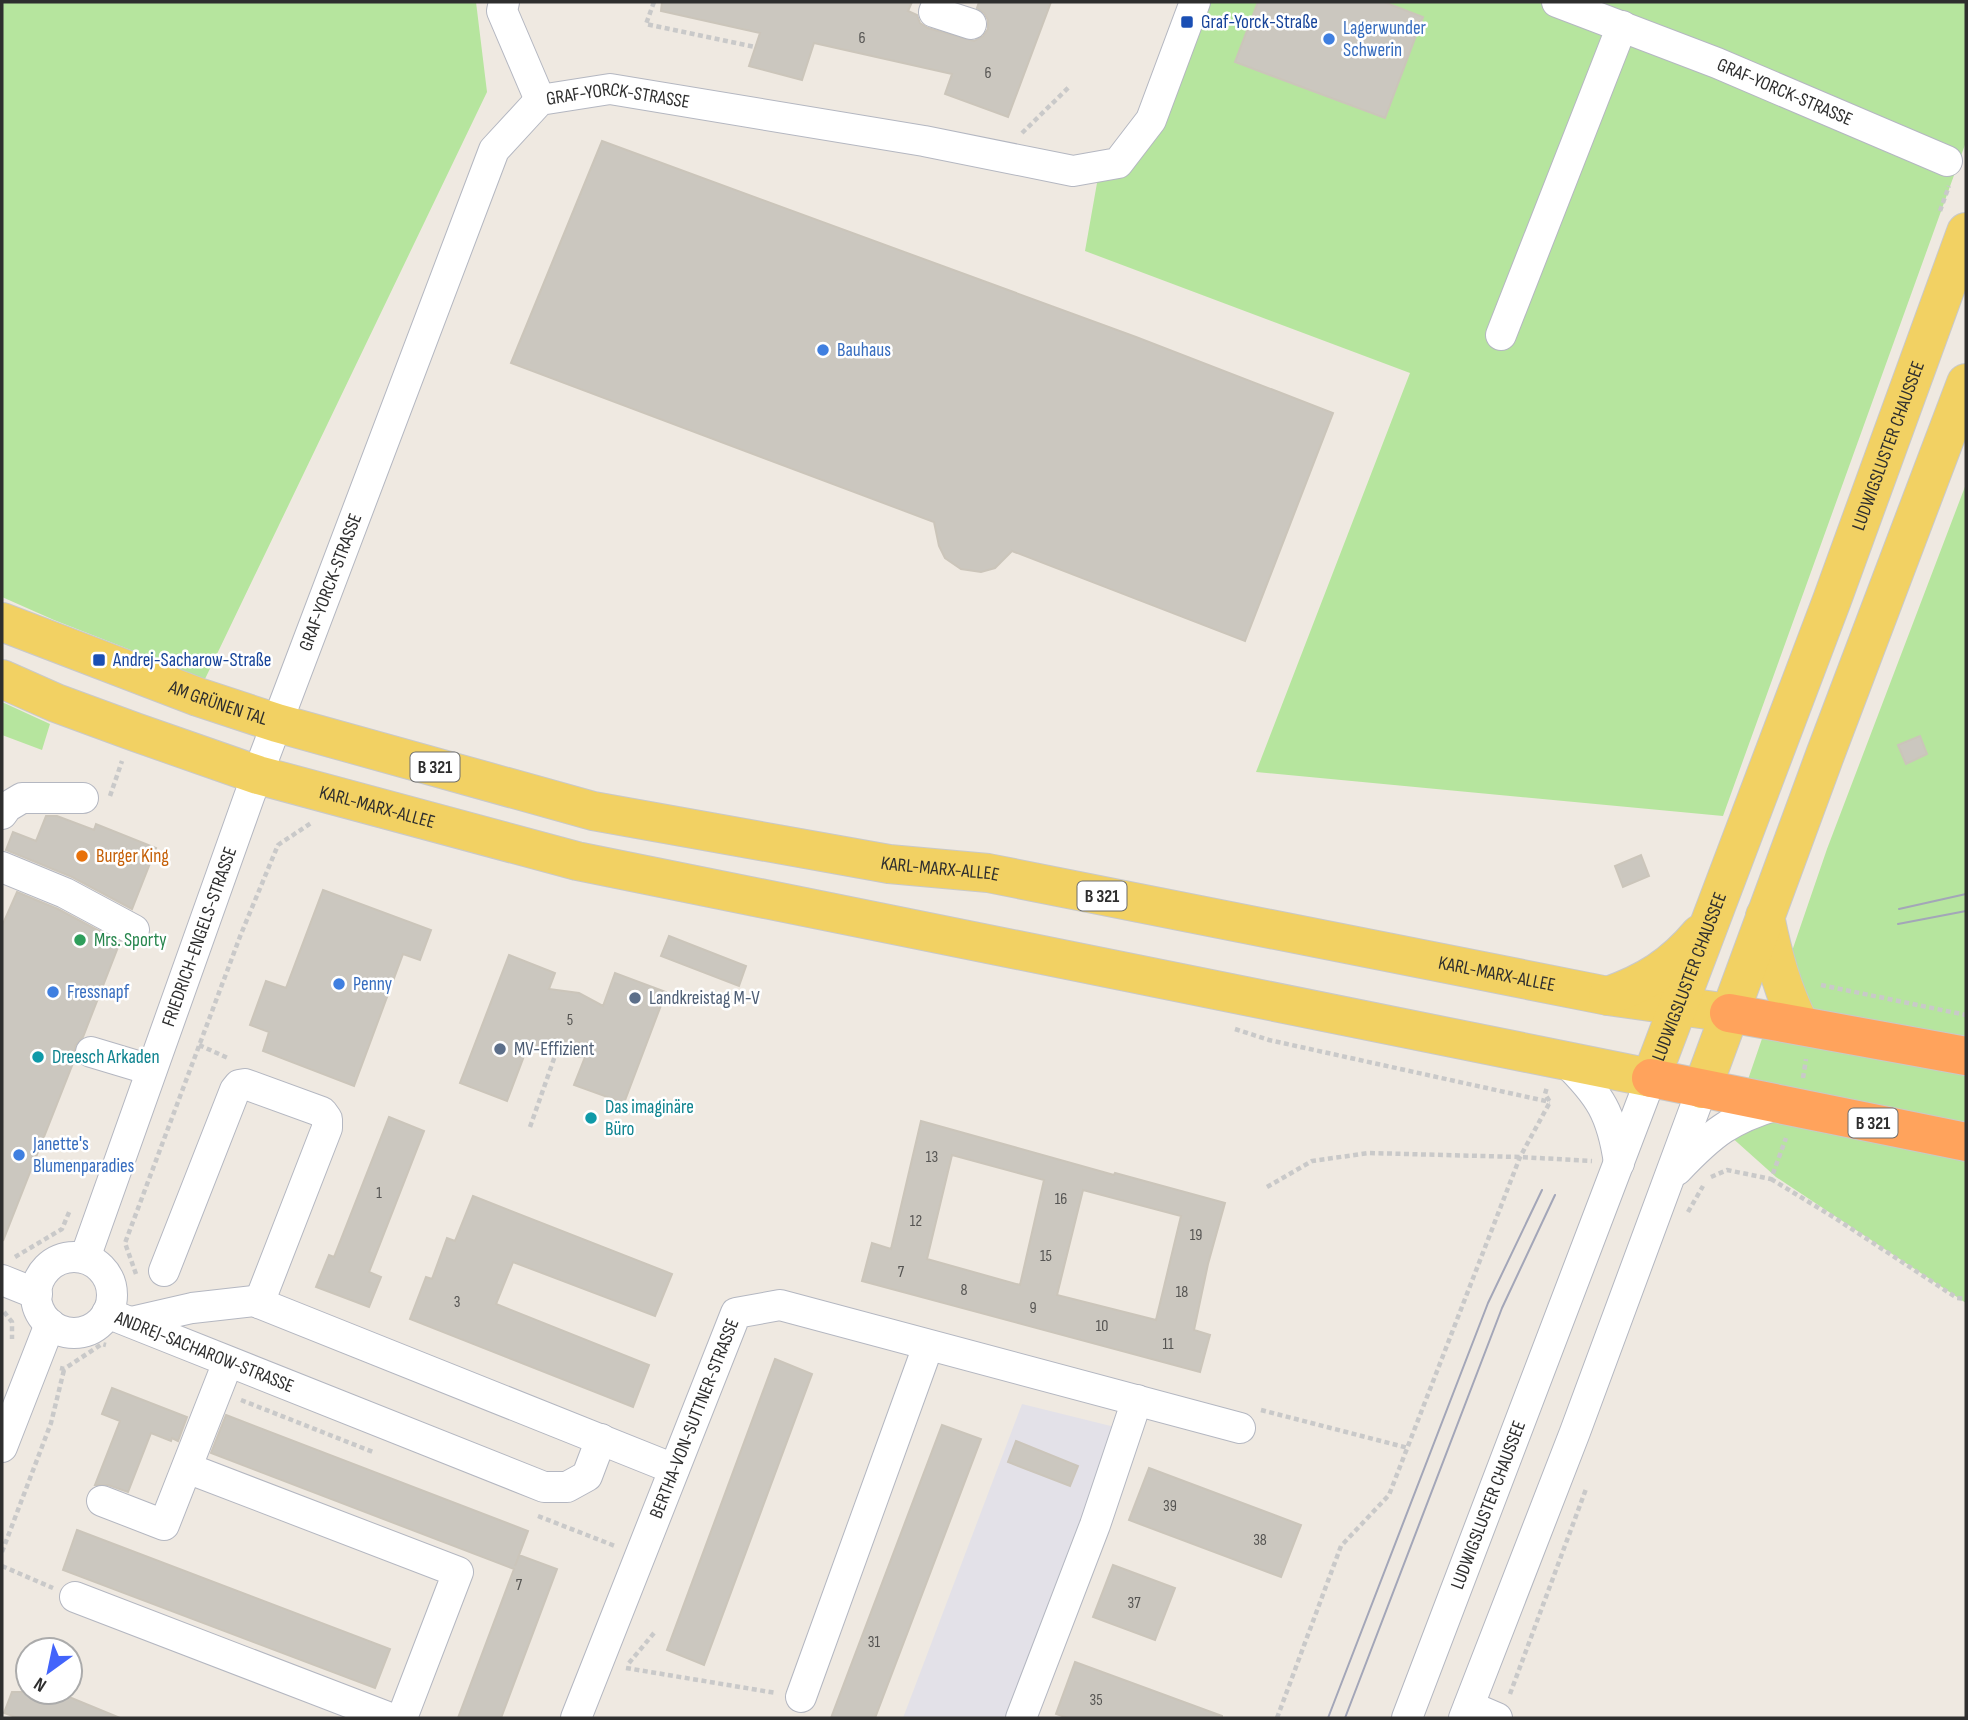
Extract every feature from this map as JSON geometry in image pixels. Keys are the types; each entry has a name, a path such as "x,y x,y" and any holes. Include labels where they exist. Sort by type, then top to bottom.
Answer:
{"highway":[{"name":"B 321","path":"1729,1013 1966,1056"},
{"name":"B 321","path":"1651,1078 1966,1142"}],"main road":[{"name":"LUDWIGSLUSTER CHAUSSEE","path":"1651,1078 1837,586 1966,232"},
{"path":"1702,1088 1966,383"},
{"name":"AM GRÜNEN TAL","path":"2,622 198,697 277,723"},
{"name":"B 321","path":"2,679 124,728 258,775"},
{"name":"KARL-MARX-ALLEE","path":"277,723 593,811 889,864 988,873 1608,996"},
{"name":"KARL-MARX-ALLEE","path":"258,775 577,861 1565,1061"},
{"path":"1765,916 1786,997 1800,1025"},
{"path":"1608,996 1639,985 1663,970 1682,954 1711,922"},
{"name":"B 321","path":"1608,996 1729,1013"},
{"name":"B 321","path":"1565,1061 1651,1078"}],"street":[{"path":"504,2 502,12 540,100"},
{"path":"938,2 934,12 971,24"},
{"name":"GRAF-YORCK-STRASSE","path":"258,775 494,150 540,100 610,89 1073,171 1118,163 1151,120 1195,2"},
{"name":"GRAF-YORCK-STRASSE","path":"1557,2 1717,63 1947,162"},
{"path":"1501,335 1622,26"},
{"name":"FRIEDRICH-ENGELS-STRASSE","path":"85,1258 258,775"},
{"path":"2,814 7,807 22,798 95,802"},
{"path":"2,867 65,893 134,930"},
{"path":"2,879 64,904"},
{"path":"91,1052 152,1070"},
{"path":"1565,1061 1587,1082 1603,1104 1614,1131 1619,1163"},
{"name":"LUDWIGSLUSTER CHAUSSEE","path":"1407,1718 1651,1078"},
{"path":"164,1271 235,1090 244,1084 322,1112 327,1119 327,1128 258,1303"},
{"path":"1497,1718 1467,1712 1570,1445 1702,1088"},
{"path":"1668,1181 1701,1145 1724,1126 1749,1113 1780,1104"},
{"path":"85,1258 95,1263 109,1280 119,1317 81,1332 70,1332 50,1324 38,1305 37,1294 43,1272 52,1264 62,1259 85,1258"},
{"path":"2,1280 37,1294"},
{"name":"ANDREJ-SACHAROW-STRASSE","path":"119,1317 254,1301 674,1469"},
{"name":"BERTHA-VON-SUTTNER-STRASSE","path":"580,1717 736,1313 780,1305 1137,1400 1248,1418"},
{"name":"ANDREJ-SACHAROW-STRASSE","path":"119,1317 544,1487 567,1487 587,1476 601,1439"},
{"path":"2,1447 50,1324"},
{"path":"801,1697 928,1346"},
{"path":"102,1501 164,1525 228,1362"},
{"path":"1021,1718 1095,1525 1137,1400"},
{"path":"187,1468 458,1572 402,1718"},
{"path":"75,1597 390,1718"}],"path":[{"path":"654,2 646,24 755,47"},
{"path":"999,156 1069,87"},
{"path":"95,802 126,750"},
{"path":"2,1280 10,1259 62,1229 71,1209 129,1232 241,934 278,845 315,820"},
{"path":"1821,985 1966,1015"},
{"path":"1230,1028 1269,1040 1550,1102"},
{"path":"530,1127 556,1053"},
{"path":"1267,1187 1312,1161 1369,1153 1520,1157"},
{"path":"1771,1179 1957,1298 1966,1299"},
{"path":"2,1552 51,1423 64,1370"},
{"path":"1248,1418 1408,1448"},
{"path":"2,1566 75,1597"},
{"path":"625,1668 801,1697"}],"shaded area":[{"path":"1022,1404 1127,1430 1021,1718 903,1718"}],"green space":[{"path":"2,2 476,2 487,92 205,679 2,597"},
{"path":"1195,2 1966,2 1966,142 1723,816 1256,772 1410,373 1085,251 1097,183 1105,169 1151,120"},
{"path":"1966,484 1966,1303 1776,1177 1729,1135 1827,849"},
{"path":"2,702 50,724 42,750 2,735"}],"building":[{"path":"662,2 912,2 908,11 917,15 920,23 928,28 974,41 988,29 988,20 977,8 979,2 1051,2 1008,117 945,94 952,74 814,43 802,80 749,66 760,33 661,11"},
{"name":"Lagerwunder Schwerin","path":"1258,2 1384,2 1423,17 1385,118 1235,62"},
{"name":"Bauhaus","path":"602,141 1136,337 1333,413 1245,641 1012,551 995,568 981,572 961,569 945,558 939,546 934,522 511,363"},
{"path":"1920,736 1927,754 1906,764 1898,745"},
{"path":"46,816 57,816 94,830 96,824 156,848 132,909 72,877 6,850 13,832 36,841"},
{"path":"1641,855 1649,876 1623,887 1615,866"},
{"name":"Penny","path":"323,890 431,930 420,960 403,954 354,1086 263,1051 269,1032 250,1025 266,981 286,988"},
{"name":"Dreesch Arkaden","path":"17,892 58,909 120,942 83,1037 75,1046 75,1058 3,1241 2,926"},
{"path":"669,936 746,966 739,986 661,956"},
{"path":"509,955 555,973 549,989 579,993 603,1006 615,973 666,992 624,1103 574,1085 585,1057 561,1055 529,1043 507,1101 460,1083"},
{"path":"389,1117 424,1131 369,1272 381,1277 369,1307 316,1287 329,1255 334,1257"},
{"path":"921,1121 1225,1203 1194,1330 1210,1335 1200,1372 862,1281 872,1243 891,1249","holes":["952,1155 1044,1180 1020,1285 927,1259","1083,1190 1181,1216 1156,1320 1057,1295"]},
{"path":"473,1196 672,1274 655,1316 513,1262 496,1304 649,1365 633,1407 410,1319 426,1277 432,1279 447,1238 455,1241"},
{"path":"775,1359 812,1374 704,1665 667,1650"},
{"path":"112,1388 187,1417 178,1441 151,1433 128,1492 108,1485 95,1485 120,1421 102,1414"},
{"path":"226,1415 528,1531 519,1555 557,1569 501,1718 458,1718 514,1569 211,1453"},
{"path":"942,1425 981,1439 875,1718 831,1718"},
{"path":"1016,1441 1078,1466 1070,1486 1008,1462"},
{"path":"1149,1468 1301,1525 1281,1577 1129,1520"},
{"path":"77,1530 390,1649 375,1688 63,1570"},
{"path":"1113,1565 1175,1588 1155,1640 1093,1617"},
{"path":"1075,1662 1222,1718 1068,1718 1056,1714"},
{"path":"14,1692 14,1706 84,1706 84,1703 120,1718 18,1718 4,1713"}],"tram line":[{"path":"1899,909 1966,894"},
{"path":"1898,924 1966,911"},
{"path":"1328,1718 1488,1303 1542,1190"},
{"path":"1345,1718 1502,1308 1555,1195"}],"place":[{"name":"Graf-Yorck-Straße","path":"1187,22"},
{"name":"Lagerwunder Schwerin","path":"1329,39"},
{"name":"Bauhaus","path":"823,350"},
{"name":"Andrej-Sacharow-Straße","path":"99,660"},
{"name":"Burger King","path":"82,856"},
{"name":"Mrs. Sporty","path":"80,940"},
{"name":"Penny","path":"339,984"},
{"name":"Fressnapf","path":"53,992"},
{"name":"Landkreistag M-V","path":"635,998"},
{"name":"MV-Effizient","path":"500,1049"},
{"name":"Dreesch Arkaden","path":"38,1057"},
{"name":"Das imaginäre Büro","path":"591,1118"},
{"name":"Janette's Blumenparadies","path":"19,1155"}]}
